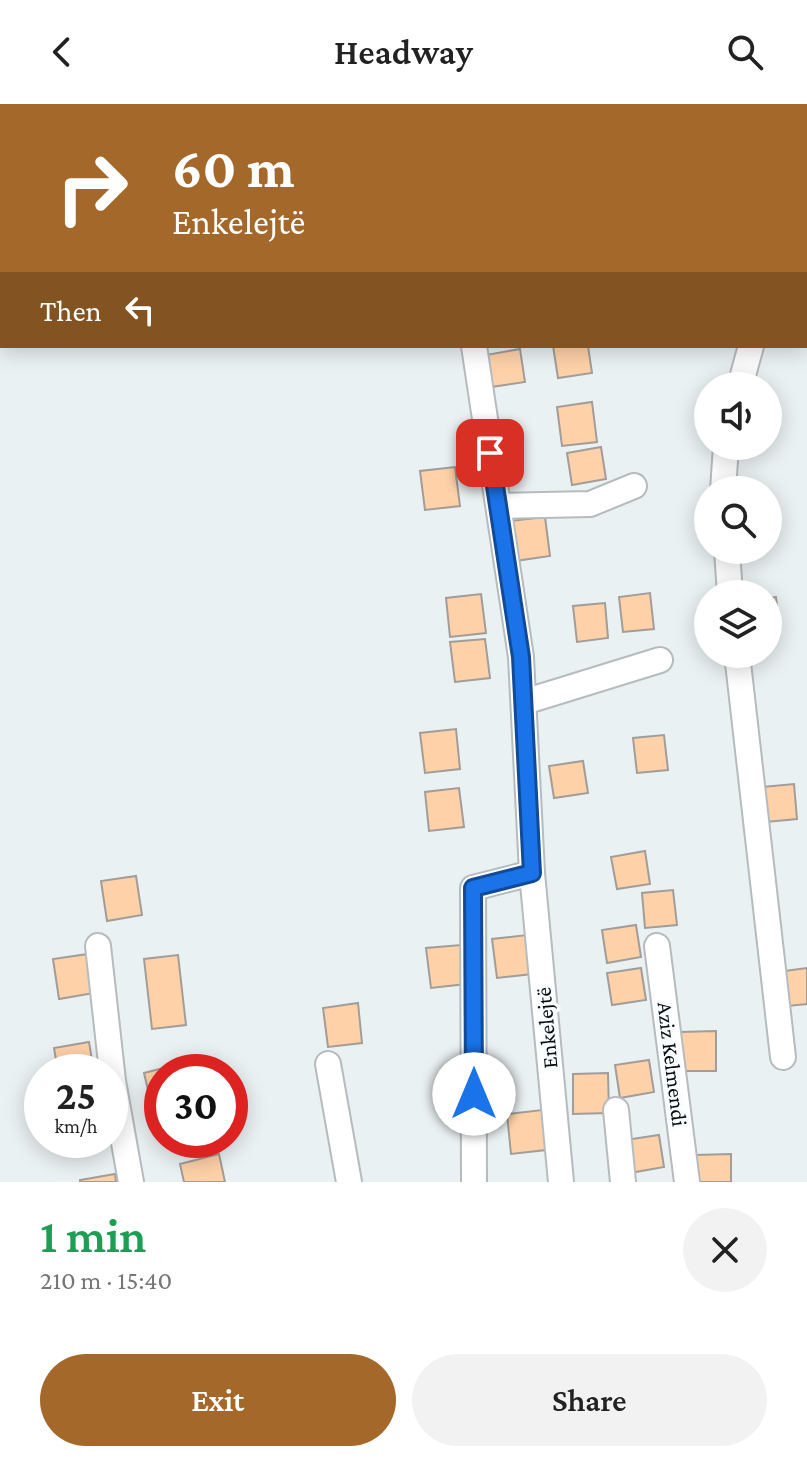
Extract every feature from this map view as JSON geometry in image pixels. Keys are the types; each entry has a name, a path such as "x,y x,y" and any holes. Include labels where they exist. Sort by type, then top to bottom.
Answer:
{"street":[{"name":"Enkelejtë","path":"474,348 499,506 524,702 532,873 561,1182"},
{"path":"744,372 750,348"},
{"path":"499,506 590,504 634,486"},
{"path":"524,702 660,660"},
{"path":"739,668 783,1057"},
{"path":"474,1182 473,888 532,873"},
{"path":"98,946 113,1081 131,1182"},
{"name":"Aziz Kelmendi","path":"657,946 687,1182"},
{"path":"328,1064 349,1182"},
{"path":"616,1110 623,1182"}],"building":[{"path":"553,348 588,348 592,373 558,378"},
{"path":"520,349 525,382 491,387 486,355"},
{"path":"592,402 597,442 562,446 557,407"},
{"path":"601,447 606,479 572,485 567,453"},
{"path":"455,467 460,506 425,510 420,471"},
{"path":"545,517 550,556 515,561 510,521"},
{"path":"650,593 654,629 623,632 619,597"},
{"path":"481,594 486,633 450,637 446,598"},
{"path":"605,603 608,638 577,642 573,606"},
{"path":"485,639 490,678 455,682 450,642"},
{"path":"456,729 460,769 425,773 420,733"},
{"path":"664,735 668,770 637,773 633,738"},
{"path":"583,761 588,793 554,798 549,766"},
{"path":"794,784 797,819 766,822 762,787"},
{"path":"459,788 464,827 429,831 425,792"},
{"path":"645,851 650,884 617,889 611,857"},
{"path":"136,876 142,915 107,921 101,881"},
{"path":"673,890 677,925 645,928 642,893"},
{"path":"636,925 641,957 607,963 602,930"},
{"path":"527,935 532,974 497,978 492,939"},
{"path":"461,945 466,984 431,988 426,948"},
{"path":"88,954 94,993 59,999 53,959"},
{"path":"178,955 186,1025 152,1029 144,959"},
{"path":"641,968 646,1000 612,1005 607,973"},
{"path":"807,968 807,1004 788,1006 784,971"},
{"path":"358,1003 362,1043 328,1047 323,1008"},
{"path":"716,1031 716,1071 681,1071 680,1032"},
{"path":"89,1042 91,1054 55,1054 54,1048"},
{"path":"649,1060 654,1092 620,1098 615,1065"},
{"path":"608,1073 609,1113 573,1114 573,1074"},
{"path":"542,1110 546,1150 511,1154 507,1114"},
{"path":"659,1135 664,1167 630,1173 625,1140"},
{"path":"731,1154 731,1182 696,1182 695,1155"},
{"path":"203,1158 220,1158 225,1182 184,1182 180,1164"},
{"path":"115,1174 116,1182 80,1182 80,1180"}],"route":[{"path":"474,1094 473,888 532,873 521,657 490,453"}]}
